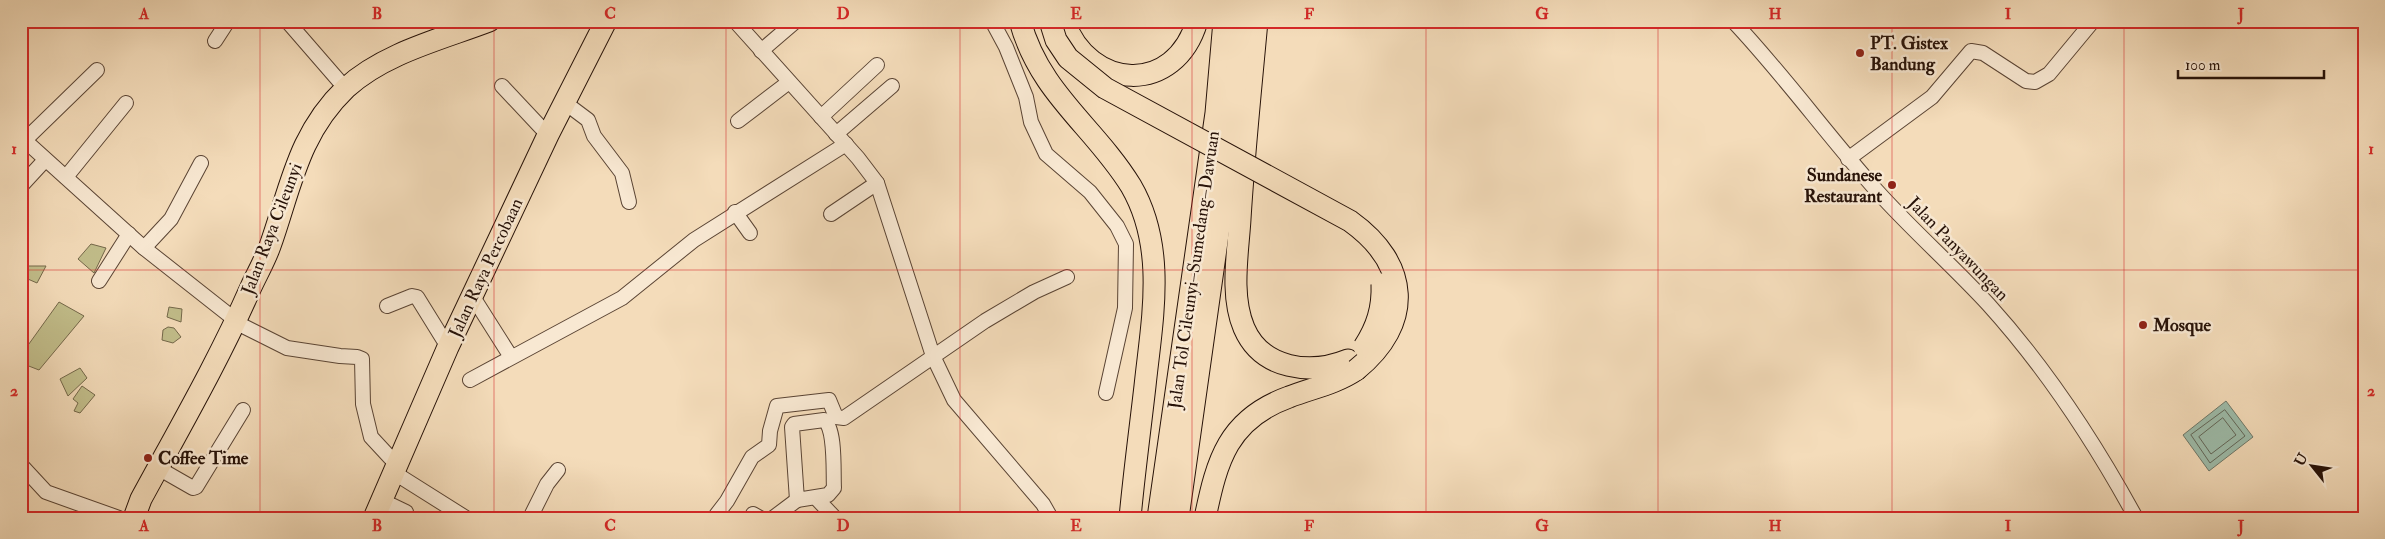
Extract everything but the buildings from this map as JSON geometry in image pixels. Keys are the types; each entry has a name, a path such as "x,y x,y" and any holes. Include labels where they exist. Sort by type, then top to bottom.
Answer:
{"highway":[{"name":"Jalan Raya Cileunyi","path":"134,518 158,468 236,321 269,247 291,178 307,137 327,109 358,79 399,56 489,21"},
{"name":"Jalan Raya Percobaan","path":"377,509 448,347 548,135 606,21"},
{"path":"1020,21 1028,48 1049,86 1104,150 1131,186 1148,224 1154,257 1152,318 1130,518"},
{"path":"1036,21 1044,44 1055,63 1070,79 1086,91 1328,224 1364,250 1375,267 1382,285 1382,303 1373,334 1342,379 1267,406 1246,420 1232,437 1220,457 1205,518"},
{"path":"1050,21 1056,40 1068,58 1105,88 1350,221 1368,234 1380,247 1390,265 1397,304 1393,322 1386,340 1374,356 1352,365 1317,369 1282,364 1266,355 1252,341 1244,329 1239,312 1237,267 1258,21"},
{"path":"1064,21 1069,37 1079,51 1093,63 1110,72 1128,76 1161,69 1175,61 1186,48 1197,21"},
{"name":"Jalan Tol Cileunyi–Sumedang–Dawuan","path":"1158,518 1215,123 1224,21"},
{"name":"Jalan Tol Cileunyi–Sumedang–Dawuan","path":"1178,518 1221,213 1242,21"}],"street":[{"path":"214,41 228,21"},
{"path":"286,21 346,89"},
{"path":"735,21 841,139 877,183 933,356 958,406 1042,504 1051,518"},
{"path":"761,51 796,21"},
{"path":"992,21 1021,82 1031,122 1046,154 1090,192 1117,226 1126,244 1125,308 1106,394"},
{"name":"Jalan Panyawungan","path":"1732,21 1780,73 1848,159 1896,212 1987,304 2020,342 2098,452 2136,518"},
{"path":"1848,159 1932,97 1972,51 1983,53 2026,81 2035,82 2049,74 2093,21"},
{"path":"821,117 877,65"},
{"path":"97,70 57,111 23,139 144,248 236,321 287,348 362,359 363,404 371,437 395,468 466,518"},
{"path":"738,121 789,82"},
{"path":"502,86 548,135"},
{"path":"470,380 622,298 662,264 841,139 892,86"},
{"path":"564,102 588,120 594,136 622,173 629,202"},
{"path":"66,177 126,103"},
{"path":"21,186 45,160"},
{"path":"144,248 171,219 201,163"},
{"path":"830,214 877,183"},
{"path":"736,212 750,233"},
{"path":"98,280 129,234"},
{"path":"714,518 727,501 752,457 769,445 770,431 777,406 829,400 836,417 844,418 933,356 1034,292 1067,278"},
{"path":"387,306 412,296 417,297 448,347"},
{"path":"473,297 511,357"},
{"path":"158,468 193,488 196,487 243,410"},
{"path":"773,518 797,500 818,499 828,495 834,488 831,433 829,424 824,420 792,425 797,500"},
{"path":"21,465 46,492 72,499 119,518"},
{"path":"530,518 547,484 558,470"},
{"path":"818,499 835,518"},
{"path":"377,509 406,512"}],"shaded area":[{"path":"91,244 106,248 94,273 78,259"},
{"path":"21,266 46,266 37,283 21,276"},
{"path":"59,302 84,316 39,370 21,363 21,355"},
{"path":"169,307 182,309 181,322 167,317"},
{"path":"168,327 174,328 181,337 173,343 162,340 163,330"},
{"path":"80,368 87,378 68,396 60,379"},
{"path":"82,386 95,395 80,413 74,411 78,403 73,399"}],"water":[{"path":"2226,401 2253,437 2209,471 2183,435"}],"place":[{"name":"PT. Gistex Bandung","path":"1860,53"},
{"name":"Sundanese Restaurant","path":"1892,185"},
{"name":"Mosque","path":"2143,325"},
{"name":"Coffee Time","path":"148,458"}]}
